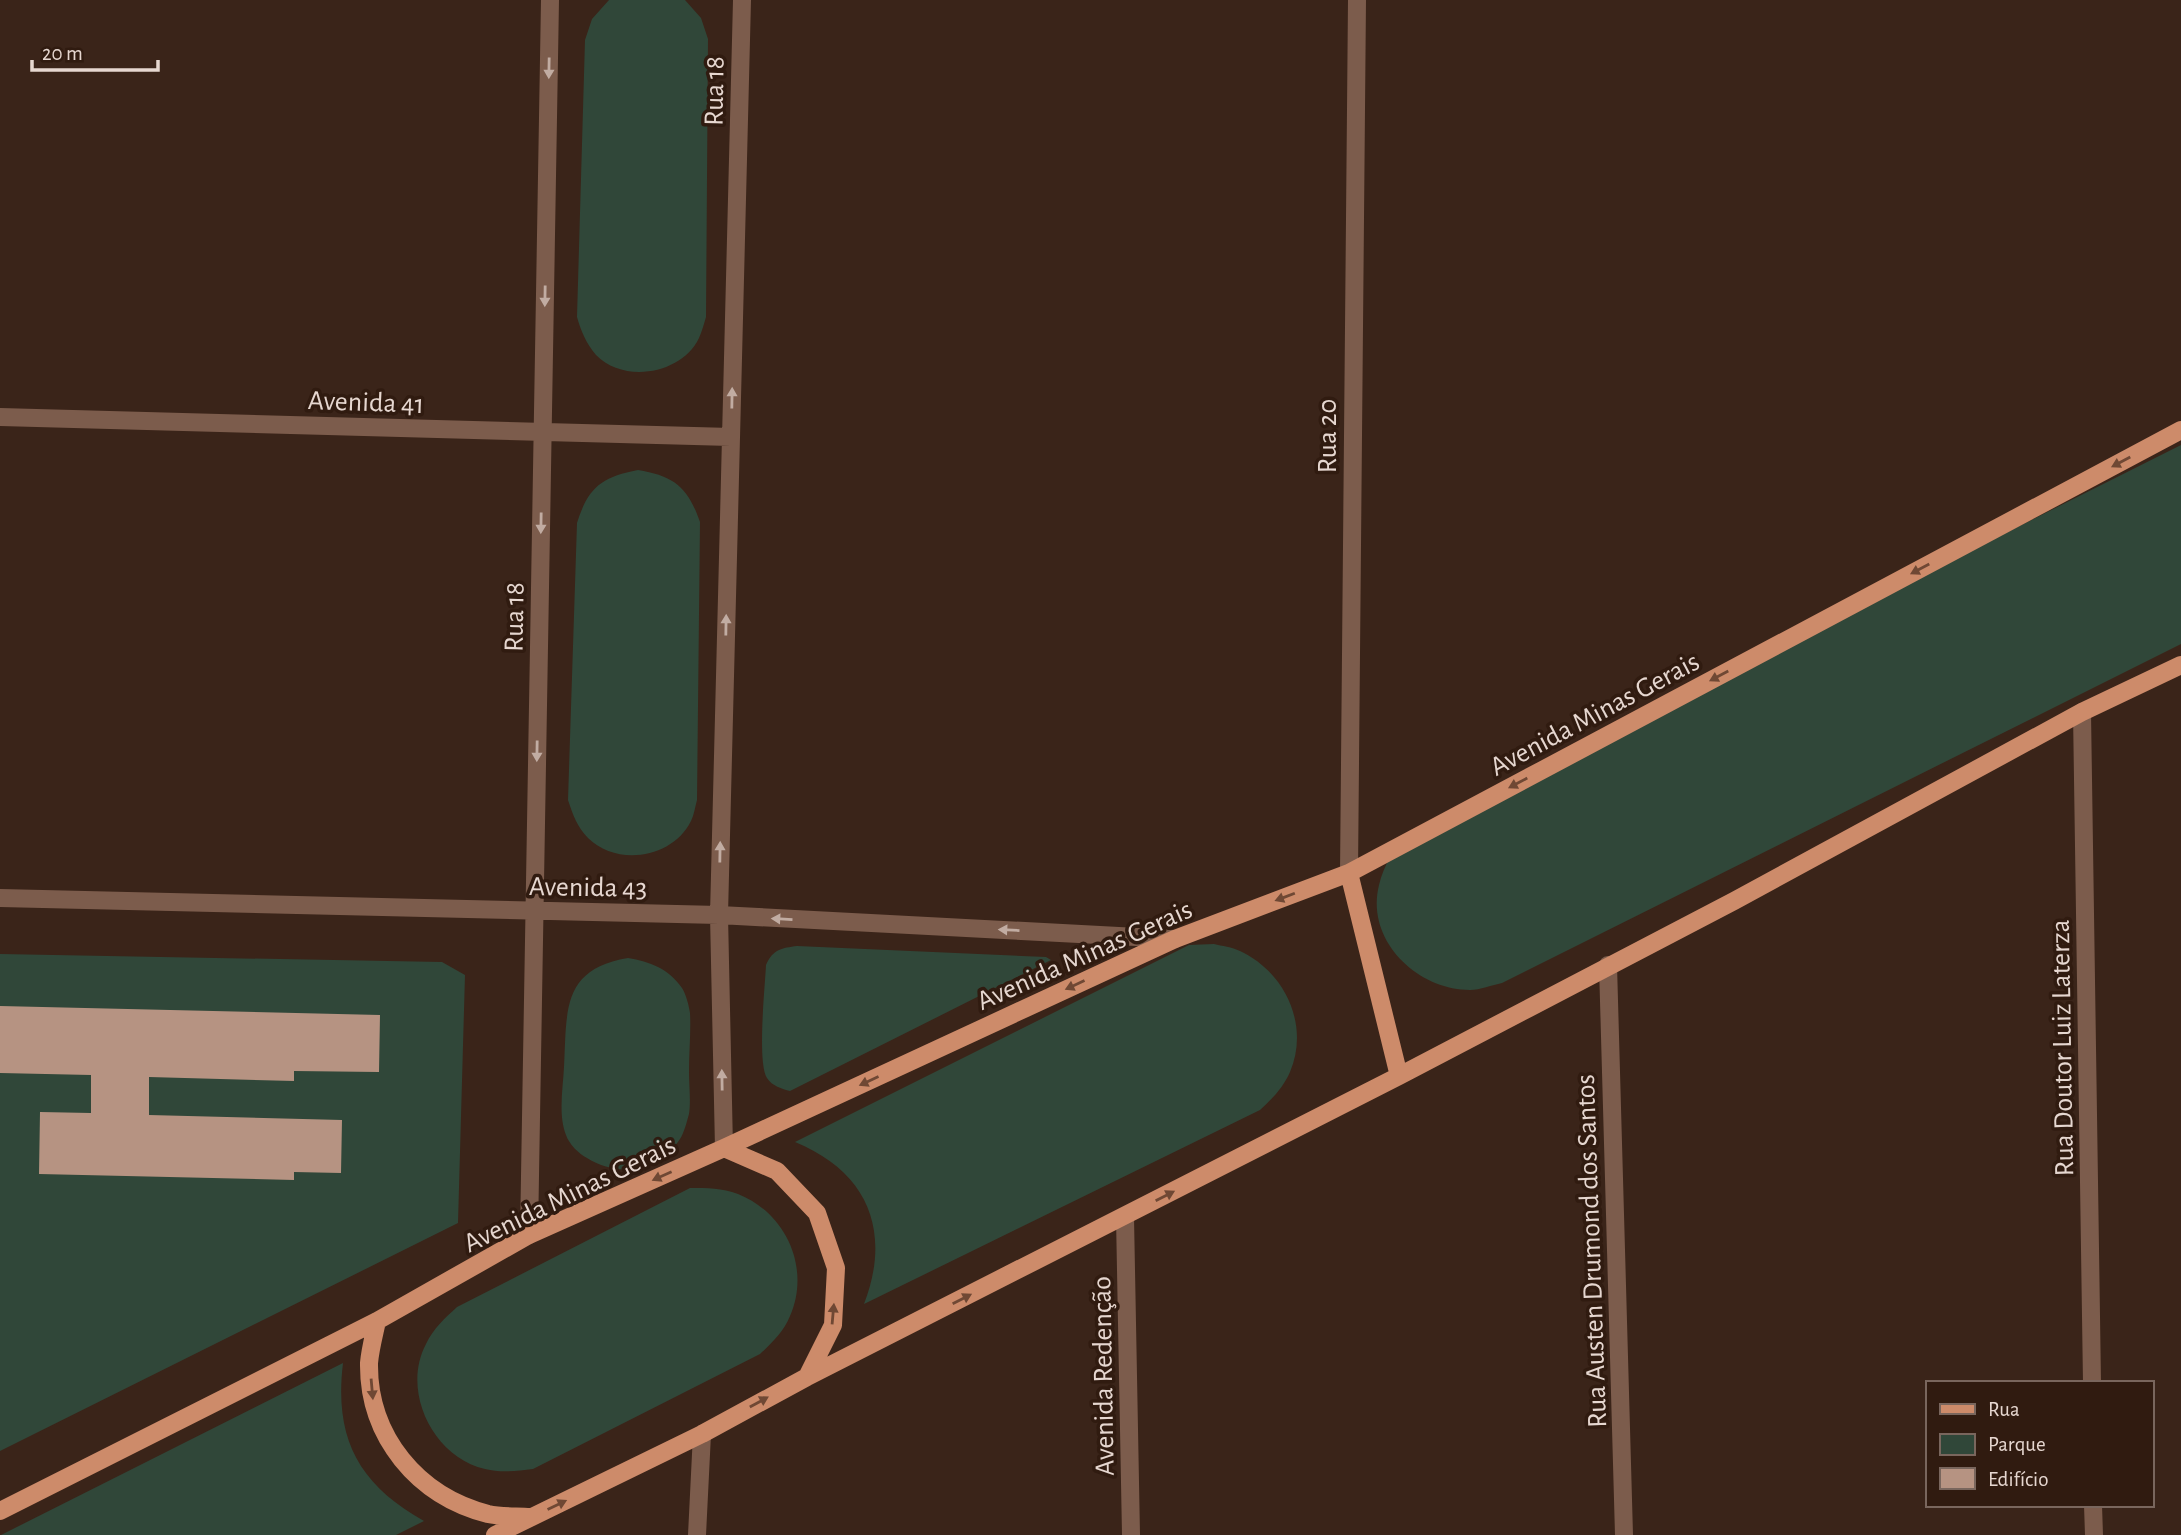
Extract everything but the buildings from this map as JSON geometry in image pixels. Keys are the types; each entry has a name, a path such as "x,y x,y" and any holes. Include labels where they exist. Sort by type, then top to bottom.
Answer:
{"main road":[{"name":"Avenida Minas Gerais","path":"0,1511 377,1321 528,1235 724,1148 1175,939 1349,873 2181,430"},
{"path":"495,1535 702,1434 807,1377 1399,1076 1734,901 2082,712 2181,665"},
{"path":"1349,873 1399,1076"},
{"path":"724,1148 777,1171 817,1213 825,1235 836,1268 833,1325 807,1377"},
{"path":"377,1321 369,1363 373,1404 389,1444 415,1477 450,1501 490,1515 533,1517"}],"street":[{"name":"Rua 18","path":"528,1235 550,0"},
{"name":"Rua 18","path":"724,1148 719,915 742,0"},
{"name":"Rua 20","path":"1349,873 1356,0"},
{"name":"Avenida 41","path":"0,417 731,437"},
{"name":"Rua Doutor Luiz Laterza","path":"2082,712 2092,1381"},
{"name":"Avenida 43","path":"0,898 719,915 1175,939"},
{"name":"Rua Austen Drumond dos Santos","path":"1608,965 1624,1535"},
{"name":"Avenida Redenção","path":"1125,1217 1131,1535"},
{"path":"697,1535 702,1434"},
{"path":"2094,1507 2094,1535"}],"green space":[{"path":"609,0 685,0 701,18 708,39 706,317 699,338 691,350 680,360 652,371 622,370 608,364 589,346 577,317 585,40 592,19"},
{"path":"2181,445 2181,644 1502,983 1470,990 1451,988 1415,972 1388,943 1380,925 1377,906 1379,885 1390,858 1407,833"},
{"path":"638,470 661,476 678,485 690,500 700,522 697,800 694,814 683,834 658,850 629,855 614,853 588,838 578,825 568,800 577,523 586,501 598,486 614,476"},
{"path":"1214,944 1237,950 1256,960 1270,972 1281,986 1295,1019 1297,1036 1290,1072 1269,1102 1260,1110 864,1304 872,1277 875,1252 874,1229 867,1207 856,1187 841,1170 795,1142 1189,945"},
{"path":"797,946 1046,957 1051,960 790,1091 774,1085 767,1078 762,1057 762,1024 766,965 778,950"},
{"path":"0,954 442,962 465,975 458,1223 0,1451"},
{"path":"628,958 665,971 677,981 685,993 690,1013 690,1104 683,1134 671,1150 649,1165 625,1169 599,1164 575,1148 567,1138 562,1119 562,1101 566,1028 572,996 579,983 590,972"},
{"path":"690,1188 726,1191 755,1203 781,1228 790,1244 797,1279 796,1298 790,1316 773,1341 760,1354 533,1469 485,1469 450,1451 427,1420 417,1382 419,1362 426,1344 440,1324 457,1307"},
{"path":"343,1363 343,1414 347,1436 355,1456 367,1475 382,1491 424,1521 396,1535 1,1535"}]}
